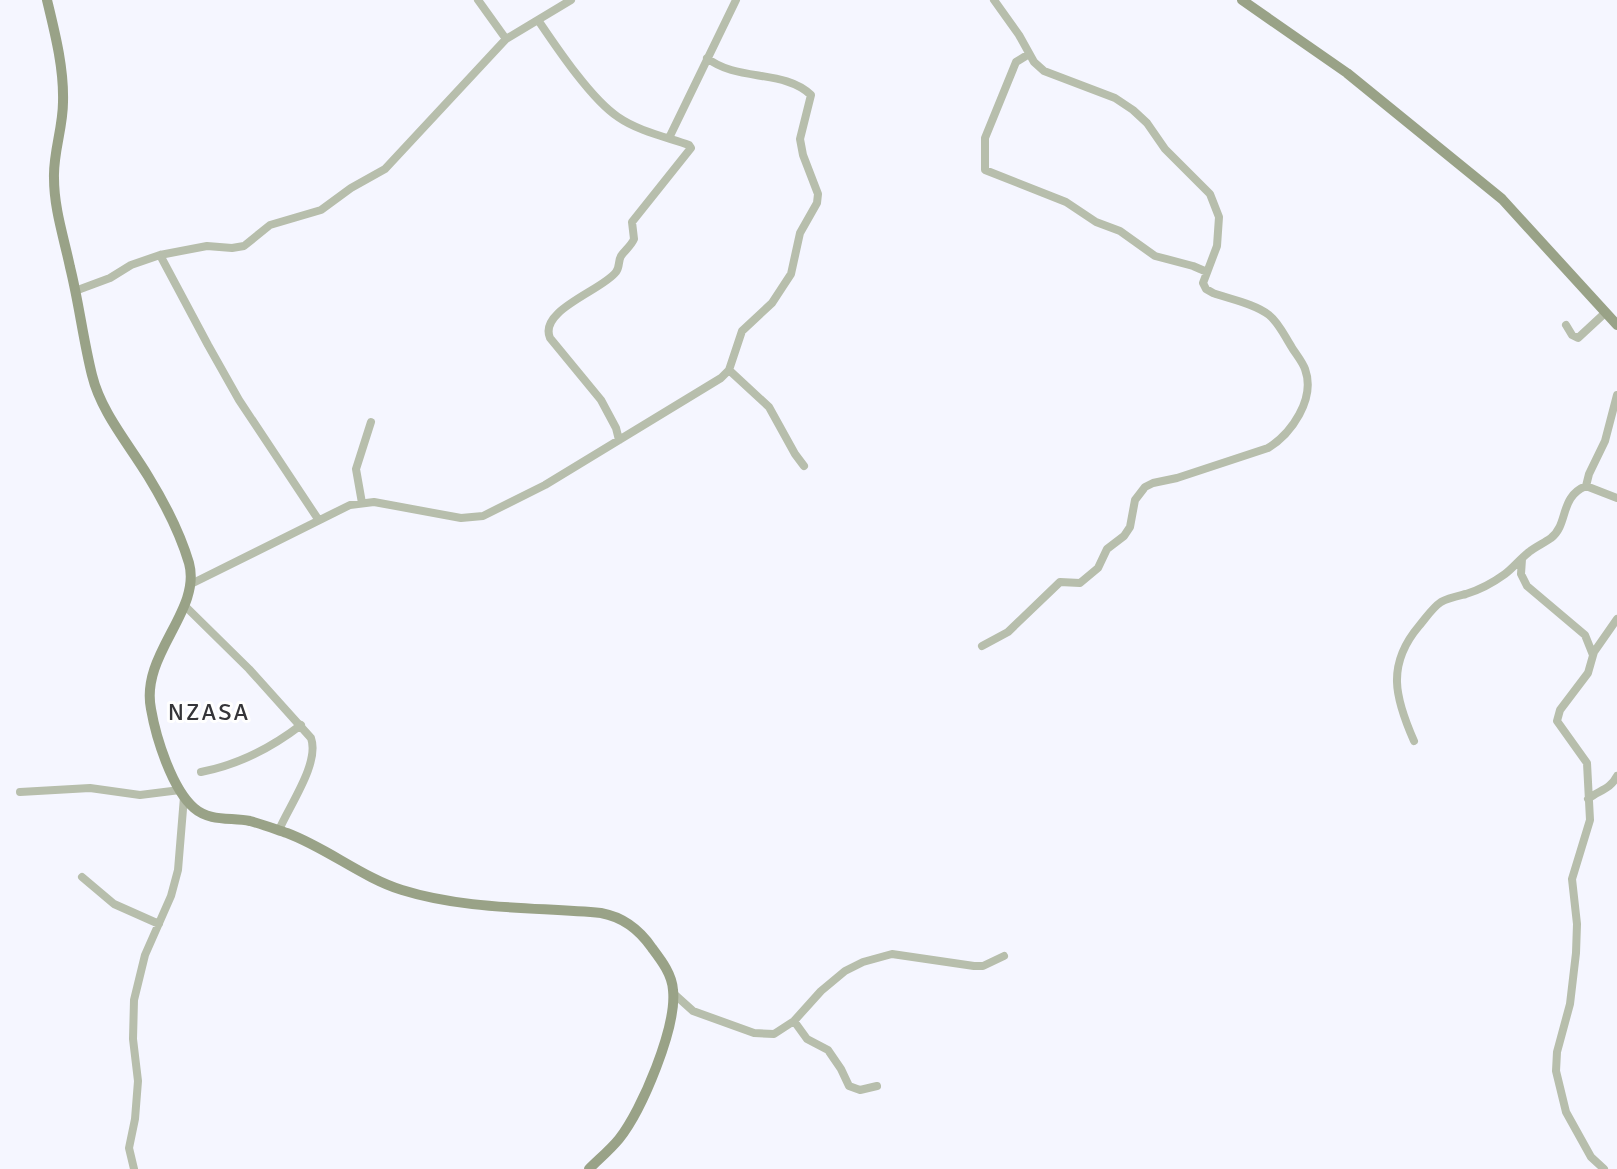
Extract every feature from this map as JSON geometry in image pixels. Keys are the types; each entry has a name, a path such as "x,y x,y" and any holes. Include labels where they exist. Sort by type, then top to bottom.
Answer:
{"street":[{"path":"47,0 56,35 63,101 54,179 61,233 90,366 98,394 169,514 189,564 191,584 184,605 156,663 151,683 150,706 168,762 182,794 200,812 208,816 249,821 279,830 402,890 464,903 616,916 629,923 648,941 668,973 673,993 672,1013 664,1042 638,1108 620,1138 589,1169"},
{"path":"478,0 506,39"},
{"path":"75,291 110,278 131,265 160,255 207,246 244,246 270,225 321,210 351,188 385,169 506,39 571,0"},
{"path":"669,138 736,0"},
{"path":"982,646 1011,630 1028,610 1060,582 1080,583 1098,568 1107,549 1124,536 1130,527 1135,500 1145,487 1268,448 1292,429 1303,405 1307,382 1305,370 1276,321 1266,313 1206,289 1203,283 1217,246 1219,217 1210,194 1165,149 1147,123 1133,110 1115,98 1044,71 1029,54 994,0"},
{"path":"1242,0 1347,73 1502,199 1617,325"},
{"path":"538,20 563,56 609,111 625,122 689,145 691,150 632,222 634,239 621,257 618,270 557,315 547,330 553,343 601,400 616,428 619,440"},
{"path":"1029,54 1016,62 985,138 985,170 1066,202 1096,222 1120,231 1155,256 1207,272"},
{"path":"191,584 350,505 374,502 461,518 484,516 545,485 720,378 729,369 741,331 772,303 791,274 800,233 817,203 818,194 803,156 800,139 811,95 786,82 734,71 714,64 707,58"},
{"path":"160,255 239,400 318,519"},
{"path":"1566,325 1572,335 1578,338 1605,313"},
{"path":"729,369 769,407 794,454 804,466"},
{"path":"1414,741 1406,724 1396,684 1397,666 1406,643 1440,603 1475,591 1505,574 1554,535 1569,500 1575,492 1586,486 1605,442 1617,395"},
{"path":"362,503 356,469 371,422"},
{"path":"1586,486 1617,498"},
{"path":"1522,559 1521,574 1524,582 1585,635 1593,654"},
{"path":"184,605 301,725 314,747 311,765 279,830"},
{"path":"1604,1169 1591,1157 1566,1112 1556,1071 1557,1052 1570,1004 1576,953 1577,924 1572,879 1590,824 1587,763 1557,721 1566,699 1590,670 1593,654 1617,619"},
{"path":"201,772 237,763 272,745 301,725"},
{"path":"1588,799 1610,788 1617,776"},
{"path":"20,792 90,788 140,795 182,794"},
{"path":"134,1169 129,1147 135,1119 138,1081 133,1039 134,1000 145,955 178,870 182,794"},
{"path":"82,877 114,904 159,924"},
{"path":"673,993 693,1011 754,1033 774,1034 794,1021 821,990 845,971 876,957 906,955 974,966 984,965 1004,956"},
{"path":"794,1021 807,1039 828,1050 849,1086 860,1090 877,1086"}],"district":[{"name":"NZASA","path":"209,712"}]}
